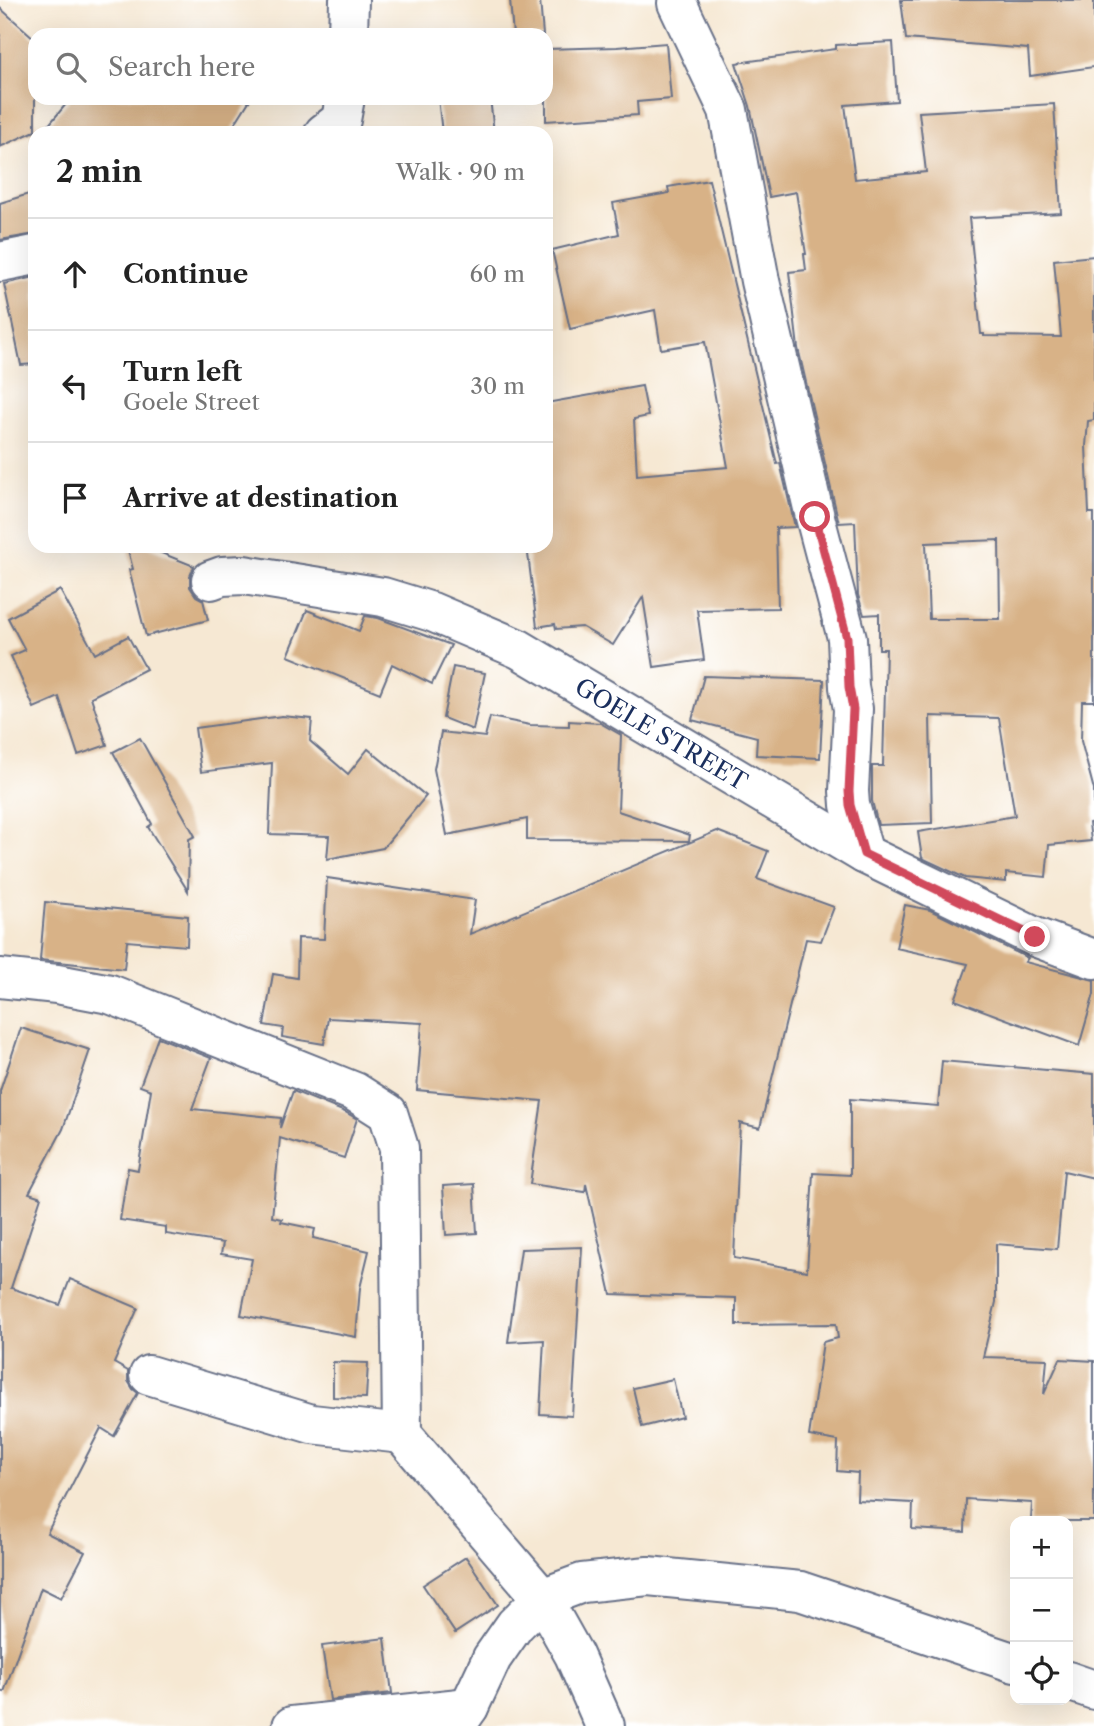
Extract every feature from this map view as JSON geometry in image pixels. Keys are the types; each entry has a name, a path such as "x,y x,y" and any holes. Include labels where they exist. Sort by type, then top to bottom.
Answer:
{"street":[{"path":"348,28 349,0"},
{"path":"677,3 728,110 760,281 815,517 847,638 849,687 853,709 850,805 864,854"},
{"path":"333,126 341,120 344,105"},
{"path":"0,262 28,256"},
{"name":"GOELE STREET","path":"211,580 222,576 244,575 383,597 432,612 507,643 864,854 1035,937 1094,959"},
{"path":"0,978 57,984 110,995 355,1092 388,1113 399,1148 402,1434 542,1598 574,1655 605,1726"},
{"path":"149,1375 312,1424 402,1434"},
{"path":"292,1726 462,1716 492,1658 515,1625 542,1598 582,1583 648,1576 800,1591 1010,1661"},
{"path":"1073,1683 1094,1690"}],"building":[{"path":"510,0 540,0 542,28 512,28"},
{"path":"901,0 1094,0 1094,67 1030,76 1028,49 906,39"},
{"path":"0,8 28,33 28,105 35,105 35,126 28,126 28,134 0,147"},
{"path":"893,42 897,101 845,105 855,179 926,172 919,112 1054,104 1061,213 969,218 981,334 1061,337 1054,260 1094,256 1094,420 1088,421 1086,446 1089,513 1094,513 1094,701 1082,701 1081,741 1094,790 1094,822 1089,823 1091,841 1049,845 1046,877 1006,873 1006,882 965,878 922,858 918,832 1015,816 999,718 930,716 932,823 878,825 872,801 872,766 883,766 886,649 879,649 879,614 864,615 858,595 855,522 839,523 798,348 789,272 806,270 806,254 796,192 769,197 750,106 736,63 836,49 836,45","holes":["999,540 1000,619 929,619 926,543"]},
{"path":"666,43 671,99 637,102 638,115 546,121 546,105 553,105 553,49"},
{"path":"65,105 247,105 233,126 48,126"},
{"path":"439,105 491,105 493,126 441,126"},
{"path":"709,180 777,464 780,463 795,527 776,528 778,608 697,610 704,660 654,667 643,597 613,645 582,627 556,629 555,624 537,627 528,553 553,553 553,402 642,386 648,416 634,419 637,475 728,467 705,342 661,349 655,310 570,329 553,254 553,250 619,234 613,203 669,193 668,187"},
{"path":"28,194 28,235 0,240 0,203"},
{"path":"28,279 28,364 21,365 4,284"},
{"path":"129,553 162,553 194,566 190,587 196,596 203,600 208,620 146,636 129,570 133,569"},
{"path":"60,590 95,654 128,636 146,669 91,697 107,745 78,755 59,697 34,708 11,656 25,650 8,618"},
{"path":"307,610 359,631 365,616 378,618 451,645 432,684 392,664 380,693 288,656"},
{"path":"453,667 485,673 473,730 443,718"},
{"path":"704,676 824,680 820,758 756,755 757,737 692,720"},
{"path":"282,716 312,719 310,741 348,774 368,749 426,796 383,848 327,859 329,836 269,834 272,763 201,772 195,728"},
{"path":"490,717 530,725 569,726 569,721 600,723 621,735 618,811 690,835 689,841 527,840 527,819 447,835 434,769 441,732 485,737"},
{"path":"140,738 195,836 189,839 188,891 148,827 152,824 113,752"},
{"path":"717,831 768,851 757,879 834,907 821,941 806,939 760,1128 740,1123 734,1258 807,1271 813,1173 850,1175 850,1099 938,1106 942,1061 1094,1074 1094,1178 1064,1171 1057,1249 996,1244 996,1302 983,1357 1047,1359 1044,1394 1060,1359 1094,1361 1094,1521 1073,1521 1073,1516 1031,1516 1032,1503 966,1499 965,1532 912,1529 913,1503 857,1500 858,1473 837,1471 838,1441 809,1436 823,1342 838,1338 836,1324 736,1325 736,1298 611,1294 586,1184 585,1192 530,1184 542,1101 417,1090 422,1023 328,1018 324,1044 282,1037 283,1028 264,1025 273,974 297,978 298,938 324,939 327,878 475,900 470,934"},
{"path":"45,902 188,916 187,946 127,941 124,969 40,960"},
{"path":"905,905 930,910 1028,958 1025,962 1094,980 1094,994 1079,1046 955,1000 968,964 896,948"},
{"path":"21,1028 90,1050 63,1129 29,1193 41,1197 11,1288 60,1305 70,1279 138,1308 114,1363 128,1371 128,1381 138,1393 114,1436 101,1428 47,1533 85,1552 61,1598 41,1588 4,1692 0,1691 0,1091"},
{"path":"158,1037 211,1058 192,1109 281,1118 280,1128 293,1091 357,1119 344,1158 280,1138 272,1217 282,1219 281,1222 315,1229 313,1238 369,1251 360,1288 356,1337 241,1315 252,1259 221,1254 223,1243 166,1234 166,1227 120,1220 128,1168 138,1170 151,1090 140,1086"},
{"path":"474,1184 477,1233 446,1235 443,1186"},
{"path":"582,1247 572,1416 540,1414 544,1340 508,1342 521,1249"},
{"path":"333,1362 368,1363 366,1398 333,1397"},
{"path":"673,1379 682,1417 642,1427 633,1388"},
{"path":"466,1557 498,1605 455,1633 423,1585"},
{"path":"385,1638 392,1693 330,1700 322,1646"}],"route":[{"path":"815,517 847,638 849,687 853,709 850,805 864,854 1035,937"}]}
